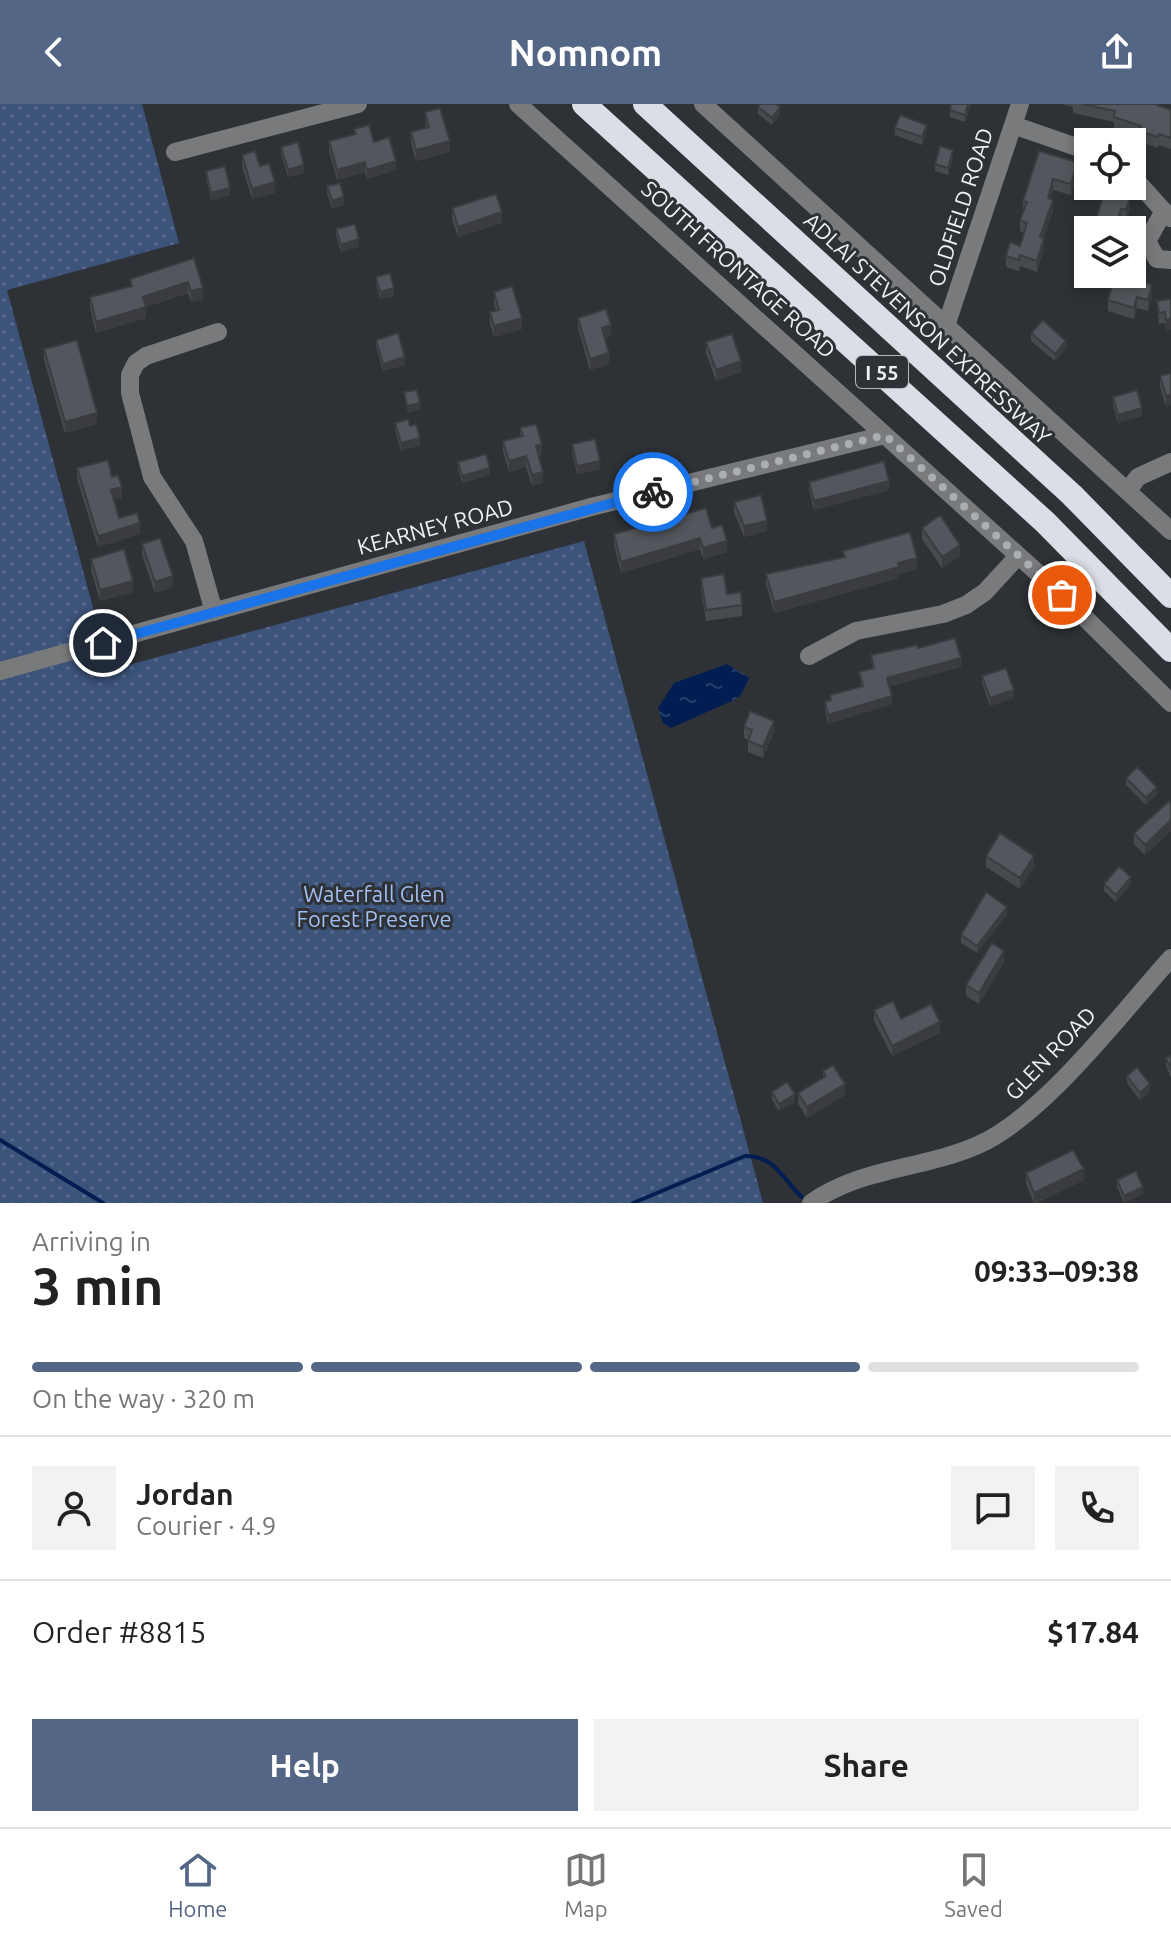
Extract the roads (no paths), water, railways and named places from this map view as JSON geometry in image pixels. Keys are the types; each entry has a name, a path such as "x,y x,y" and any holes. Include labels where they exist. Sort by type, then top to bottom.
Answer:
{"highway":[{"name":"I 55","path":"584,104 1045,522 1171,650"},
{"name":"ADLAI STEVENSON EXPRESSWAY","path":"645,104 1072,495 1171,596"}],"street":[{"path":"175,152 358,104"},
{"name":"SOUTH FRONTAGE ROAD","path":"518,104 1018,556 1171,703"},
{"path":"703,104 1129,489 1171,531"},
{"name":"OLDFIELD ROAD","path":"946,326 1020,104"},
{"path":"1013,125 1074,146"},
{"path":"1146,191 1168,215 1147,241 1157,259 1171,260"},
{"path":"214,612 194,541 152,477 130,393 130,375 136,363 166,346 218,332"},
{"name":"KEARNEY ROAD","path":"0,671 591,507 885,435"},
{"path":"1129,489 1138,477 1171,462"},
{"path":"809,656 856,631 943,614 966,605 985,592 1018,556"},
{"name":"GLEN ROAD","path":"811,1203 835,1187 968,1149 1009,1128 1054,1087 1171,958"}],"water":[{"path":"727,664 749,678 741,695 671,728 663,723 658,708 674,683"}],"waterway":[{"path":"0,1140 103,1203"},
{"path":"633,1203 745,1156 771,1164 802,1197"}],"park label":[{"name":"Waterfall Glen Forest Preserve","path":"374,906"}]}
